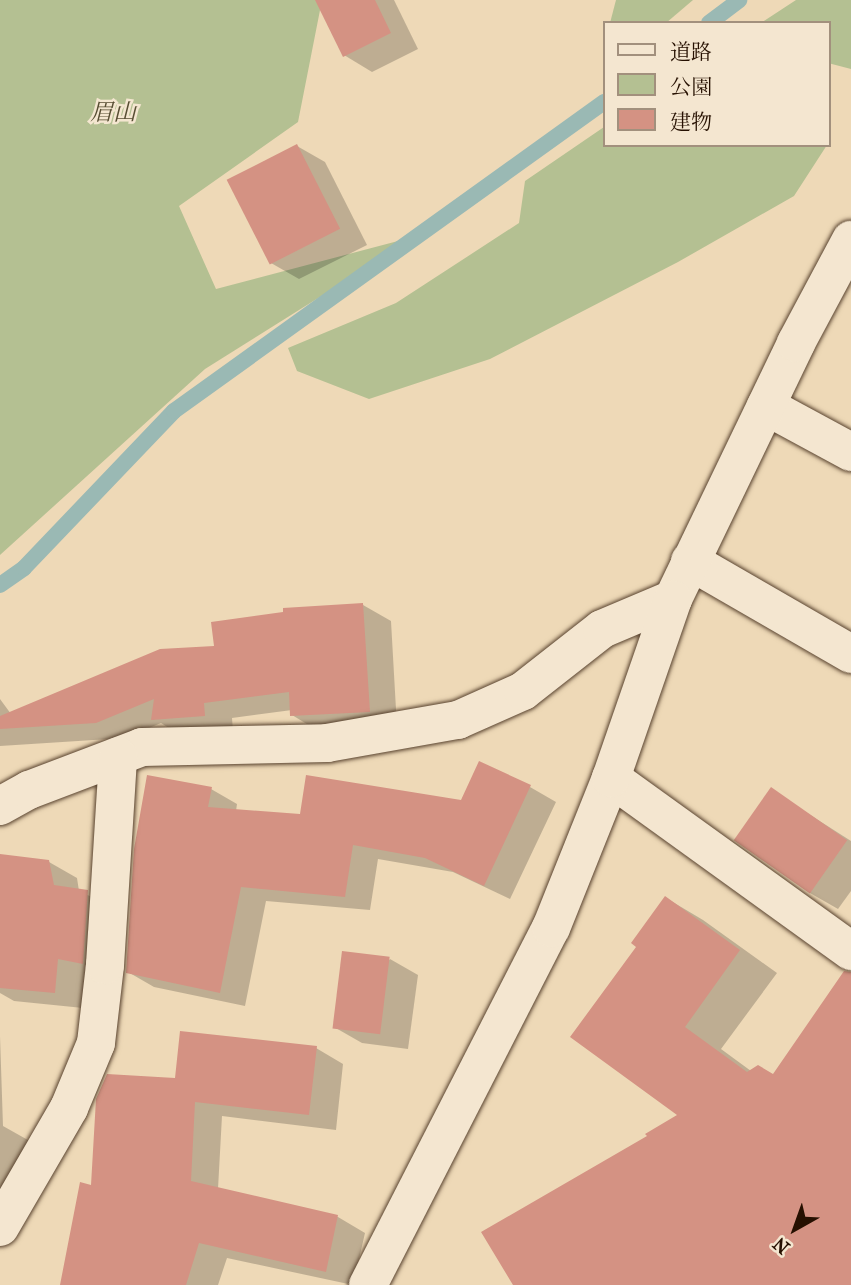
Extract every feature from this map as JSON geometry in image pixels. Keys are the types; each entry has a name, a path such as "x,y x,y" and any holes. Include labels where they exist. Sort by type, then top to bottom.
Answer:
{"street":[{"path":"368,1285 551,928 611,778 673,598 766,406 847,257 851,223"},
{"path":"766,406 851,452"},
{"path":"690,561 851,654"},
{"path":"0,806 29,790 142,747 327,743 458,720 523,691 602,629 673,598"},
{"path":"0,1227 69,1108 96,1043 105,965 118,756"},
{"path":"611,778 851,951"}],"green space":[{"name":"眉山","path":"0,0 322,0 298,122 179,206 216,289 417,236 205,369 0,555"},
{"path":"616,0 693,0 668,21 611,21"},
{"path":"796,0 851,0 851,69 830,64 830,21 764,21"},
{"path":"602,128 602,147 826,147 794,196 678,262 490,359 369,399 297,371 288,348 396,303 519,223 525,181"}],"building":[{"path":"315,0 375,0 391,33 343,57"},
{"path":"297,144 340,229 270,265 227,180"},
{"path":"363,603 370,712 290,716 289,692 204,703 205,716 151,720 154,699 96,723 0,729 0,716 160,649 214,646 211,622 283,612 283,608"},
{"path":"479,761 531,785 484,886 425,858 353,845 345,897 241,887 220,993 126,973 134,849 147,775 212,787 208,807 300,814 306,775 461,800"},
{"path":"771,787 847,840 810,894 734,840"},
{"path":"0,854 49,860 54,885 88,890 83,964 58,959 55,993 0,988"},
{"path":"665,896 740,950 685,1027 747,1072 758,1065 773,1074 844,971 851,972 851,1285 513,1285 481,1232 647,1136 645,1134 677,1115 570,1037 636,947 631,943"},
{"path":"342,951 390,957 380,1034 332,1028"},
{"path":"180,1031 317,1046 309,1115 195,1102 191,1181 338,1215 326,1272 199,1243 186,1285 60,1285 80,1182 91,1185 96,1099 107,1074 175,1078"}],"waterway":[{"path":"712,21 739,0"},
{"path":"0,585 24,568 174,411 602,103"}]}
